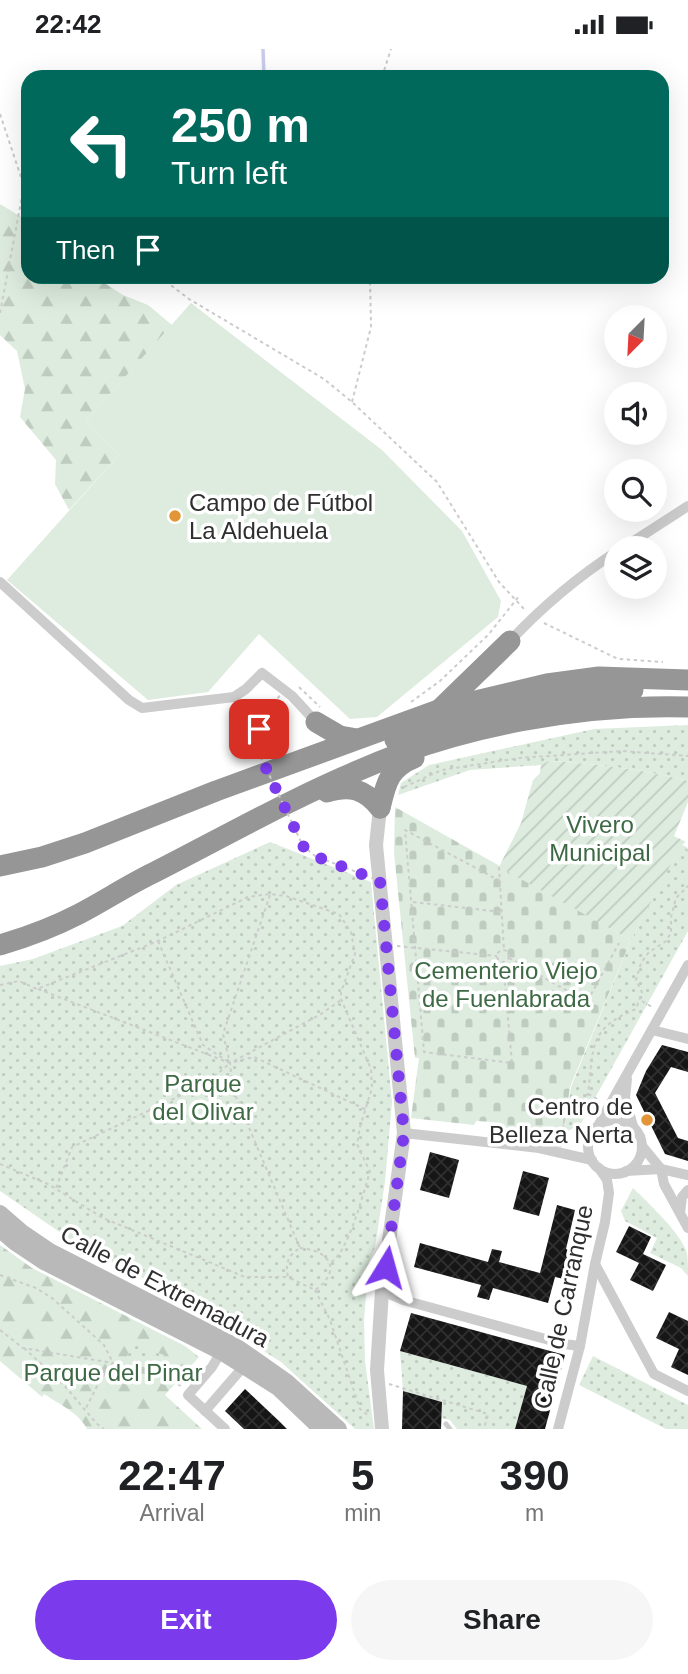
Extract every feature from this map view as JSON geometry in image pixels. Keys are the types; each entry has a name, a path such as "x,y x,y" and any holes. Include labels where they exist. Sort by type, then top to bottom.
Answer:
{"highway":[{"path":"510,641 496,670 498,678 508,684 547,684"},
{"path":"438,710 510,641"},
{"path":"0,866 42,857 85,843 216,791 438,710 547,684 599,677 688,680"},
{"path":"0,875 40,869 84,857 462,718 573,695 647,689 688,691"},
{"path":"0,945 29,937 78,915 149,875 363,768 467,733 584,711 688,707"},
{"path":"320,717 340,736 357,739"},
{"path":"308,757 320,736 320,717"},
{"path":"380,808 388,781 399,765 437,751 467,733"},
{"path":"290,803 348,787 372,798 380,808"}],"main road":[{"name":"Calle de Extremadura","path":"0,1213 22,1233 50,1251 236,1346 286,1381 339,1429"},
{"name":"Calle de Extremadura","path":"0,1230 14,1243 44,1262 244,1366 278,1388 321,1429"}],"street":[{"path":"642,536 688,506"},
{"path":"510,641 579,576 604,560"},
{"path":"0,582 129,700 142,708 234,697 262,673 320,717"},
{"path":"380,808 376,845 404,1133 382,1291 378,1381 382,1426"},
{"path":"596,1164 589,1147 590,1139 688,965"},
{"path":"652,1030 688,1039"},
{"path":"624,1172 635,1165 641,1156 642,1146 625,1098 628,1073"},
{"path":"598,1126 619,1120 633,1126"},
{"path":"404,1133 539,1148 596,1164 610,1173 661,1169 688,1175"},
{"path":"642,1146 661,1169 664,1184 688,1228"},
{"name":"Calle de Carranque","path":"558,1429 580,1346 594,1263 605,1222 609,1193 607,1180 596,1164"},
{"name":"Calle de Carranque","path":"609,1193 624,1172"},
{"path":"680,1213 682,1196 688,1190"},
{"path":"594,1263 654,1374 688,1391"},
{"path":"382,1291 404,1300 564,1344 580,1346"},
{"path":"221,1352 188,1395 225,1429"},
{"path":"205,1411 244,1366"}],"path":[{"path":"384,70 391,49"},
{"path":"0,114 21,177"},
{"path":"0,313 21,202"},
{"path":"169,284 189,299 324,379 352,402 437,482 499,582 533,617 618,659 664,662"},
{"path":"352,402 371,327 370,284"},
{"path":"407,705 439,681 489,634 519,596"},
{"path":"320,717 300,686 285,691 268,707 254,743 303,846 315,856 380,881"},
{"path":"404,787 442,770 519,758 622,751 688,756"},
{"path":"497,956 503,963 512,1063 424,1052 405,830 500,881"},
{"path":"499,867 504,950 508,952 509,958"},
{"path":"561,1148 565,1117 588,1094 590,1059 600,1033 610,1021 636,1009 642,992 636,980 641,963 649,952 665,942 671,933 671,917 676,898 688,887"},
{"path":"270,894 223,1034 233,1090 300,1248 325,1256 330,1263 330,1272 325,1283 315,1290"},
{"path":"37,989 158,941 248,897 270,894 286,896 339,914 351,932 355,954 341,999 371,1069 372,1088 357,1144 370,1172 353,1226 336,1259 330,1263"},
{"path":"412,902 501,912"},
{"path":"158,941 203,1045 230,1063"},
{"path":"509,958 587,1002 619,943"},
{"path":"387,946 497,956"},
{"path":"497,956 499,951 504,950"},
{"path":"503,963 509,958"},
{"path":"0,985 19,981 230,1063 254,1057 367,1110"},
{"path":"56,1188 72,1147 205,1084 230,1063 321,1014 341,999"},
{"path":"588,1094 609,1105"},
{"path":"0,1164 56,1188 103,1218 245,1277 288,1277 315,1290 331,1320 360,1409 382,1426"},
{"path":"288,1277 289,1256 300,1248"},
{"path":"0,1275 36,1288 52,1298 104,1345 113,1363"},
{"path":"0,1330 64,1385 104,1429"},
{"path":"23,1348 113,1363 166,1377 191,1392"},
{"path":"85,1410 113,1363"},
{"path":"378,1381 488,1415 484,1429"}],"green space":[{"path":"0,204 21,217 21,284 106,284 123,295 148,305 172,325 86,421 119,455 69,510 55,484 56,460 20,417 25,389 17,351 0,335"},
{"path":"191,303 382,450 462,531 501,601 498,617 377,717 350,719 259,634 208,692 148,700 7,580 119,455 86,421"},
{"path":"688,725 688,781 654,773 550,761 541,765 470,770 398,795 401,783 429,765 594,729"},
{"name":"Vivero Municipal","path":"549,761 654,773 688,781 688,802 674,836 686,842 681,845 631,940 499,867 521,823 533,780 540,773 541,765"},
{"name":"Cementerio Viejo de Fuenlabrada","path":"395,807 631,940 570,1087 561,1149 496,1129 494,1122 476,1121 474,1125 411,1118 419,1058 415,1058 394,853"},
{"name":"Parque del Olivar","path":"270,842 371,882 392,1102 385,1182 375,1247 369,1262 364,1319 365,1361 374,1429 355,1429 281,1362 173,1294 74,1242 0,1191 0,966 33,959 122,926 176,885"},
{"path":"681,844 688,848 688,931 580,1125 564,1133 571,1087 631,940"},
{"path":"633,1188 684,1245 688,1276 681,1268 650,1253 657,1238 625,1221 621,1211"},
{"name":"Parque del Pinar","path":"0,1245 32,1268 185,1346 199,1357 165,1395 202,1429 87,1429 74,1414 44,1394 42,1397 0,1361"},
{"path":"132,1344 164,1355 158,1372 125,1361"},
{"path":"400,1351 527,1386 515,1429 457,1429 450,1420 442,1418 442,1402 403,1391"},
{"path":"593,1356 688,1405 688,1429 666,1429 579,1385"}],"building":[{"path":"662,1045 688,1052 688,1072 671,1067 655,1093 678,1138 688,1141 688,1161 665,1154 636,1095 646,1071"},
{"path":"430,1152 459,1160 449,1198 420,1190"},
{"path":"523,1171 549,1178 539,1216 513,1209"},
{"path":"557,1205 575,1210 566,1249 571,1251 564,1279 555,1277 548,1303 493,1288 489,1300 477,1297 481,1285 414,1267 420,1243 488,1262 492,1249 502,1251 499,1262 540,1273"},
{"path":"629,1226 651,1237 643,1254 666,1265 653,1291 630,1280 639,1263 616,1252"},
{"path":"669,1312 688,1321 688,1375 671,1367 679,1349 656,1338"},
{"path":"411,1313 565,1355 545,1429 515,1429 527,1386 400,1351"},
{"path":"245,1389 287,1429 244,1429 225,1411"},
{"path":"403,1391 442,1402 441,1429 402,1429"}],"waterway":[{"path":"263,49 264,70"}],"place":[{"name":"Campo de Fútbol La Aldehuela","path":"175,516"},
{"name":"Centro de Belleza Nerta","path":"647,1120"}],"route":[{"path":"259,729 254,743 303,846 315,856 380,881 404,1133 386,1267"}]}
